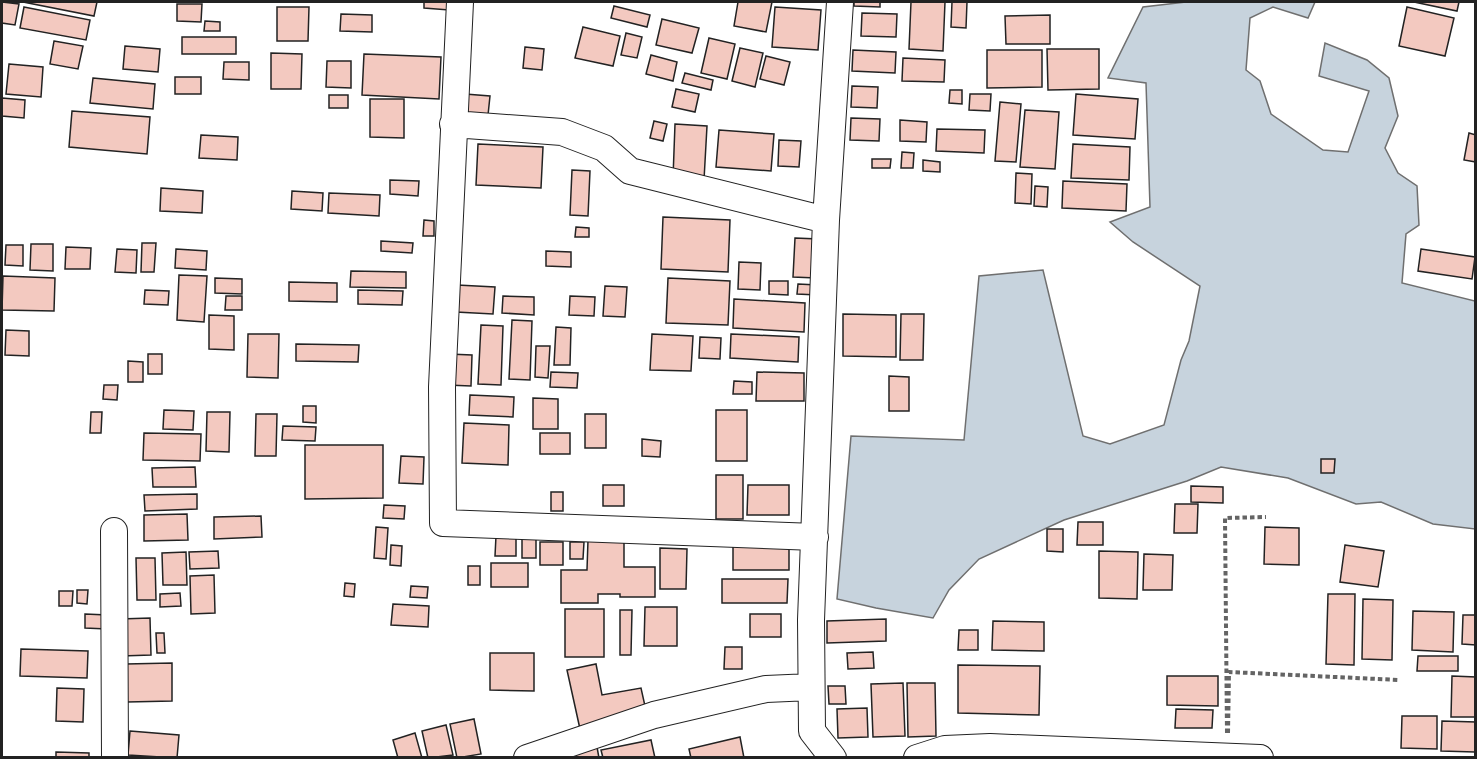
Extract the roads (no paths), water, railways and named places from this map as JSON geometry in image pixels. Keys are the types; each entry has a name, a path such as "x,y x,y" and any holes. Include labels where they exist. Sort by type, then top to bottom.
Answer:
{"street":[{"path":"460,2 442,387 443,523 815,537"},
{"path":"833,758 812,731 811,620 826,220 840,2"},
{"path":"453,124 562,132 604,148 630,171 826,220"},
{"path":"114,531 115,758"},
{"path":"527,758 654,715 766,689 811,687"},
{"path":"917,758 945,750 990,747 1260,758"}]}
